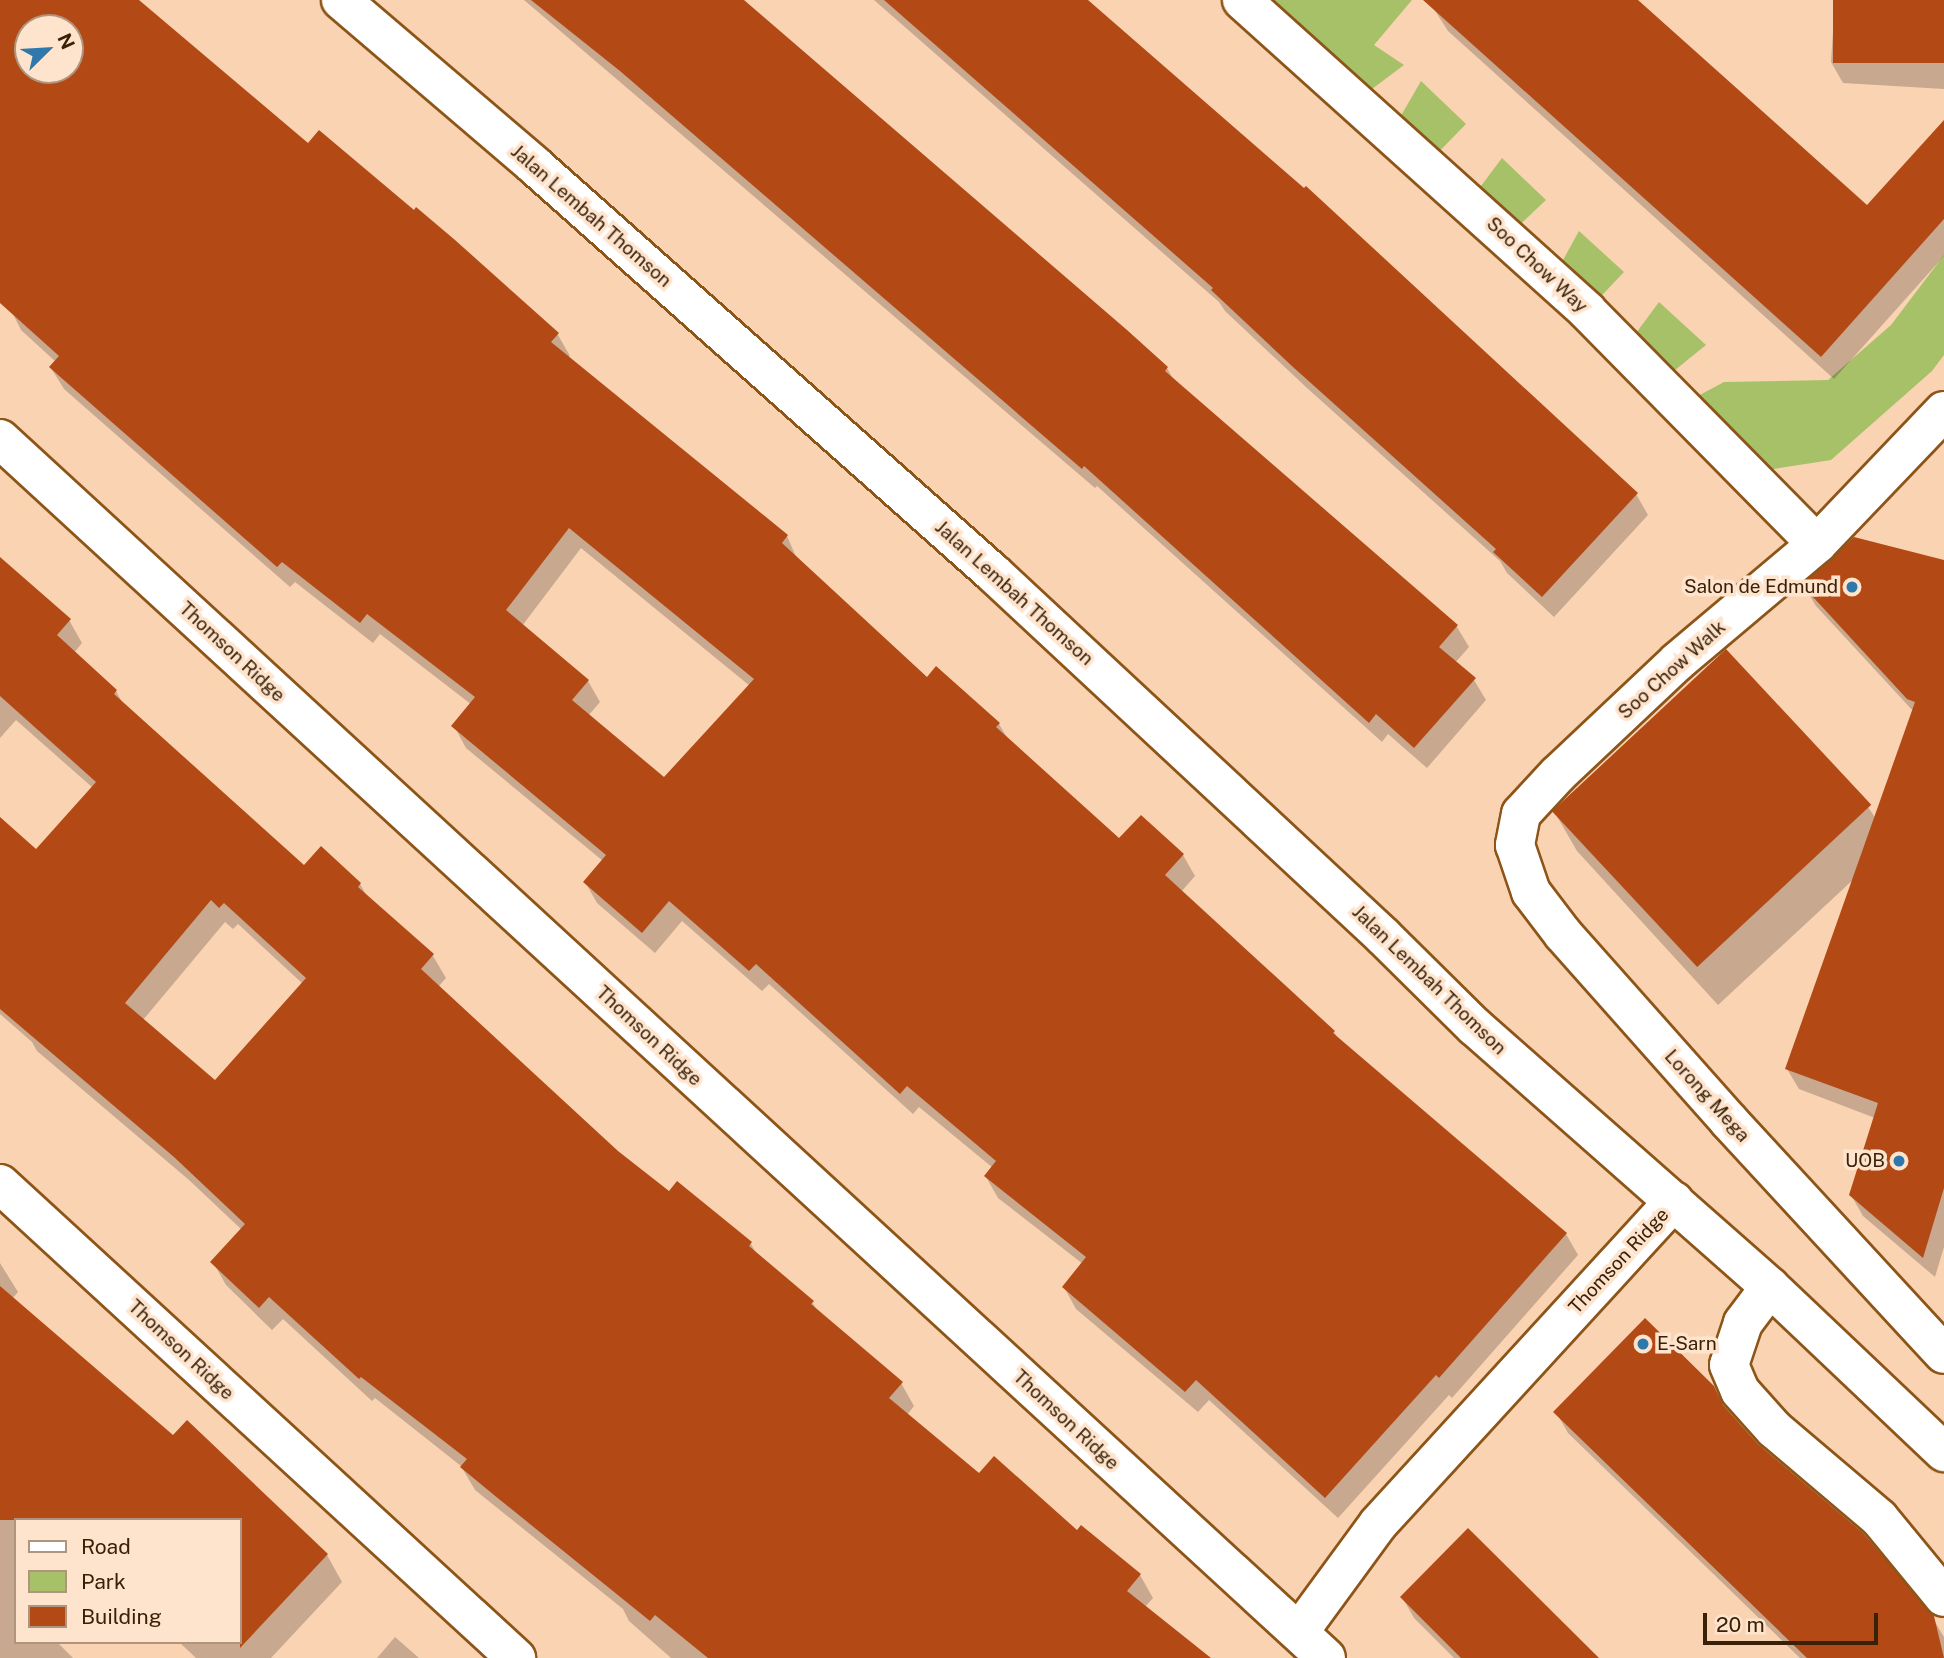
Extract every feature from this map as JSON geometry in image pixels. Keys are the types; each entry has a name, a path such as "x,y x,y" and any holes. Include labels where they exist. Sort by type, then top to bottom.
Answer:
{"street":[{"name":"Jalan Lembah Thomson","path":"341,0 544,175 993,573 1384,937 1474,1026 1674,1201"},
{"name":"Soo Chow Way","path":"1242,0 1587,311 1818,544"},
{"name":"Soo Chow Walk","path":"1521,814 1558,774 1677,662 1818,544 1944,411"},
{"name":"Thomson Ridge","path":"0,439 1312,1645 1378,1524 1674,1201 1944,1450"},
{"name":"Lorong Mega","path":"1521,814 1515,845 1531,892 1563,934 1728,1120 1944,1354"},
{"name":"Thomson Ridge","path":"0,1184 516,1658"},
{"path":"1770,1287 1743,1323 1729,1366 1740,1391 1774,1429 1879,1518 1944,1597"}],"green space":[{"path":"1242,0 1412,0 1374,45 1404,65 1356,101"},
{"path":"1421,81 1466,124 1427,164 1391,133"},
{"path":"1502,158 1546,200 1507,237 1469,202"},
{"path":"1579,231 1624,272 1587,311 1552,280"},
{"path":"1944,255 1944,355 1932,371 1831,460 1748,473 1681,405 1724,382 1828,380 1891,325"},
{"path":"1659,302 1706,345 1659,383 1625,348"}],"building":[{"path":"0,0 139,0 308,143 319,130 414,210 416,207 455,240 559,333 551,342 788,535 782,543 927,677 936,666 1000,723 996,727 1119,838 1141,815 1184,854 1165,875 1335,1031 1333,1033 1567,1233 1439,1378 1436,1375 1325,1498 1196,1380 1185,1392 1062,1287 1086,1257 984,1176 996,1161 907,1086 900,1094 756,964 749,971 669,901 642,933 583,882 606,855 451,726 475,697 367,614 360,623 282,562 277,567 49,367 59,356 0,303","holes":["569,528 754,679 664,777 572,700 589,680 506,610"]},
{"path":"531,0 744,0 1127,330 1168,367 1165,371 1458,625 1439,647 1476,678 1414,748 1376,714 1369,723 1084,466 1082,469 620,71"},
{"path":"884,0 1088,0 1304,188 1306,186 1638,493 1542,597 1493,552 1496,549 1293,367 1211,290 1213,288"},
{"path":"1423,0 1638,0 1867,205 1944,120 1944,219 1821,357"},
{"path":"1833,0 1944,0 1944,63 1833,63"},
{"path":"1854,537 1944,560 1944,1188 1923,1258 1849,1195 1878,1103 1785,1069 1915,702 1907,699 1802,585"},
{"path":"0,557 71,619 57,635 117,690 114,694 304,865 321,846 361,883 358,887 434,954 421,969 618,1151 669,1191 677,1181 752,1242 749,1246 814,1301 811,1304 903,1382 889,1398 979,1473 994,1456 1077,1530 1081,1525 1141,1574 1127,1591 1211,1658 708,1658 655,1615 650,1621 460,1467 467,1459 361,1377 359,1379 269,1297 259,1308 210,1262 245,1224 174,1157 0,1009 0,817 36,849 96,782 0,696","holes":["211,900 219,908 224,903 306,978 215,1080 125,1003"]},
{"path":"1726,649 1871,805 1697,967 1552,811"},
{"path":"0,1286 173,1435 187,1420 328,1554 240,1648 242,1518 0,1520"},
{"path":"1645,1318 1714,1386 1723,1405 1758,1444 1863,1533 1934,1616 1944,1658 1807,1658 1553,1412"},
{"path":"1468,1528 1599,1658 1461,1658 1400,1597"}],"place":[{"name":"Salon de Edmund","path":"1852,587"},
{"name":"UOB","path":"1899,1161"},
{"name":"E-Sarn","path":"1643,1344"}]}
